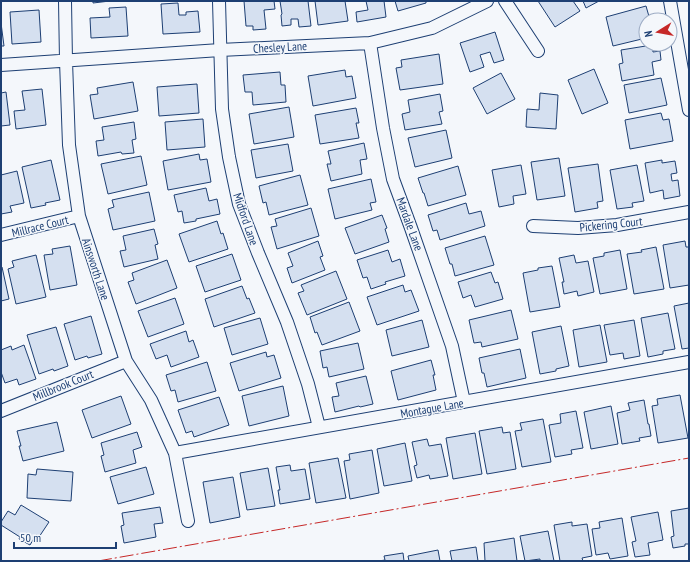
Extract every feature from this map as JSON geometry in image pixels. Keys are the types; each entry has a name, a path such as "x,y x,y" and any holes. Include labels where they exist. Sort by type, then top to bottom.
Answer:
{"street":[{"name":"Ainsworth Lane","path":"65,1 69,145 79,216 126,361 151,400 175,453 188,522"},
{"name":"Midford Lane","path":"219,1 222,109 228,157 239,204 287,322 308,384 320,428"},
{"name":"Chesley Lane","path":"1,65 220,50 370,43 432,28 487,1"},
{"path":"505,1 538,51"},
{"path":"670,1 689,110"},
{"name":"Mardale Lane","path":"370,43 383,128 393,179 452,346 464,402"},
{"name":"Pickering Court","path":"533,226 578,228 617,225 689,212"},
{"name":"Millrace Court","path":"1,235 79,216"},
{"name":"Millbrook Court","path":"1,411 126,361"},
{"name":"Montague Lane","path":"175,453 689,362"}],"building":[{"path":"93,1 110,1 93,3"},
{"path":"244,1 274,1 275,9 264,10 266,29 253,30 253,26 246,26"},
{"path":"280,1 308,1 311,26 299,27 298,19 291,19 291,25 282,26"},
{"path":"315,1 345,1 348,21 318,25"},
{"path":"366,1 384,1 386,17 357,22 356,12 368,10"},
{"path":"395,1 426,1 426,3 398,11"},
{"path":"538,1 573,1 580,11 555,27"},
{"path":"583,1 599,1 586,8"},
{"path":"178,3 179,15 186,15 186,12 198,11 200,32 163,34 161,4"},
{"path":"646,6 648,12 638,12 638,40 613,46 606,17"},
{"path":"126,7 128,36 91,38 90,18 110,17 109,8"},
{"path":"39,10 41,42 12,44 10,12"},
{"path":"1,23 4,46 1,46"},
{"path":"495,32 504,60 494,63 490,52 480,55 484,67 470,72 460,43"},
{"path":"638,47 638,52 660,52 661,60 652,62 654,75 622,81 619,64 623,63 621,50"},
{"path":"439,54 443,84 400,90 396,68 402,67 401,60"},
{"path":"594,69 608,103 582,114 568,80"},
{"path":"345,70 346,77 352,76 356,98 313,106 308,76"},
{"path":"280,72 281,85 285,85 286,102 253,105 252,92 245,92 243,75"},
{"path":"501,73 515,99 487,114 473,88"},
{"path":"661,78 667,105 629,113 624,85"},
{"path":"133,82 138,111 94,119 90,95 98,94 97,88"},
{"path":"197,84 199,113 159,116 157,87"},
{"path":"42,89 46,125 16,129 14,111 25,110 22,91"},
{"path":"6,92 10,125 1,126 1,93"},
{"path":"540,93 558,95 556,129 526,127 527,109 539,110"},
{"path":"440,94 443,111 439,112 442,124 405,130 402,114 410,112 408,100"},
{"path":"289,107 294,137 254,144 249,114"},
{"path":"356,108 359,123 356,123 359,138 320,144 315,115"},
{"path":"661,113 663,120 669,119 673,141 630,149 625,120"},
{"path":"203,119 205,147 167,150 165,122"},
{"path":"134,122 136,139 132,140 134,153 122,154 121,152 98,156 96,141 104,140 102,127"},
{"path":"446,130 452,158 415,167 408,138"},
{"path":"364,143 367,159 360,160 362,174 331,181 327,164 331,164 328,151"},
{"path":"288,144 293,171 256,178 251,150"},
{"path":"199,154 200,160 207,159 211,182 168,190 163,161"},
{"path":"141,156 147,185 108,194 101,164"},
{"path":"559,158 565,196 537,200 531,162"},
{"path":"51,160 60,200 31,208 22,167"},
{"path":"662,160 662,163 675,161 677,173 671,174 672,181 678,180 680,196 664,199 663,190 650,193 645,163"},
{"path":"598,164 603,201 597,202 598,208 575,212 568,168"},
{"path":"521,165 526,194 513,196 514,204 499,207 492,170"},
{"path":"637,165 644,201 632,203 633,207 617,209 610,170"},
{"path":"458,166 466,195 428,206 418,178"},
{"path":"17,171 24,203 10,206 12,212 1,214 1,175"},
{"path":"300,175 308,205 269,215 266,202 263,203 259,186"},
{"path":"371,179 376,202 370,203 372,210 335,219 328,189"},
{"path":"206,188 209,201 217,199 220,214 184,223 182,211 178,212 174,195"},
{"path":"149,192 155,221 113,230 108,209 114,207 112,200"},
{"path":"466,203 469,214 481,211 485,226 440,240 437,230 433,231 428,215"},
{"path":"311,208 319,236 277,249 271,227 277,226 275,219"},
{"path":"382,215 387,228 385,229 389,242 355,254 345,228"},
{"path":"217,221 228,249 189,262 179,234"},
{"path":"154,229 158,244 155,245 158,259 124,267 120,251 126,250 123,236"},
{"path":"485,236 494,265 455,276 452,264 450,264 445,248"},
{"path":"318,241 323,256 320,257 325,270 292,283 287,268 293,266 288,253"},
{"path":"685,241 686,247 689,247 689,285 670,288 663,245"},
{"path":"70,246 77,285 50,290 44,255 53,254 52,249"},
{"path":"656,247 664,289 634,294 627,254 642,252 641,250"},
{"path":"388,250 392,262 400,259 405,276 385,282 386,284 371,289 367,277 363,278 357,260"},
{"path":"620,250 627,289 600,294 593,258 604,256 604,253"},
{"path":"232,254 241,280 205,292 196,266"},
{"path":"36,255 46,297 16,304 8,269 14,267 12,261"},
{"path":"574,255 576,263 588,261 594,292 578,296 577,291 564,294 562,282 564,282 559,258"},
{"path":"167,260 177,288 136,304 128,282 134,280 132,273"},
{"path":"552,266 560,307 530,312 523,273 538,270 538,268"},
{"path":"1,267 9,299 1,301"},
{"path":"336,271 347,299 307,315 298,293 304,291 301,285"},
{"path":"491,272 495,283 498,282 503,299 475,307 471,295 463,298 458,282"},
{"path":"403,285 405,292 411,290 419,311 377,325 367,297"},
{"path":"242,286 255,313 214,327 205,299"},
{"path":"175,298 184,324 148,337 138,311"},
{"path":"349,302 360,331 322,345 317,332 315,333 310,317"},
{"path":"689,303 689,348 682,349 674,306"},
{"path":"511,310 518,339 482,347 481,342 474,343 469,320"},
{"path":"668,313 675,349 663,351 663,354 648,357 641,318"},
{"path":"91,316 102,354 88,358 87,356 75,360 64,324"},
{"path":"260,318 268,344 232,355 224,328"},
{"path":"422,320 429,347 392,356 386,330"},
{"path":"634,320 640,356 624,359 623,353 610,355 604,325"},
{"path":"600,325 607,362 579,367 573,330"},
{"path":"561,326 569,366 556,369 556,371 540,374 532,332"},
{"path":"56,327 68,366 39,374 27,335"},
{"path":"186,331 189,342 193,340 199,357 171,367 167,355 156,359 150,344"},
{"path":"358,343 364,369 329,377 327,367 323,368 320,351"},
{"path":"24,345 36,379 19,385 17,379 5,383 1,372 1,350 11,346 12,350"},
{"path":"520,349 526,378 487,387 479,358"},
{"path":"266,352 267,357 274,355 281,378 239,391 230,363"},
{"path":"431,360 435,375 433,375 436,390 398,400 391,371"},
{"path":"207,362 216,391 178,402 175,390 171,391 166,375"},
{"path":"366,376 373,404 335,412 332,397 339,396 336,383"},
{"path":"283,386 289,416 249,426 242,396"},
{"path":"680,395 688,438 658,443 652,406 658,405 657,399"},
{"path":"121,396 131,424 92,438 82,410"},
{"path":"219,397 229,425 194,437 192,431 186,433 178,410"},
{"path":"644,400 651,436 639,438 640,441 622,444 617,413 630,410 628,403"},
{"path":"611,406 618,444 591,449 584,412"},
{"path":"576,411 583,448 571,450 572,454 555,457 549,425 561,423 560,414"},
{"path":"543,419 551,462 522,467 515,431 522,430 520,423"},
{"path":"57,422 64,451 23,461 17,431"},
{"path":"502,427 503,433 510,432 516,469 487,474 479,431"},
{"path":"137,432 142,447 133,450 136,463 105,472 101,456 104,455 101,443"},
{"path":"475,433 482,474 453,479 446,438"},
{"path":"427,439 429,446 441,444 448,476 430,479 429,475 417,478 414,466 417,465 412,442"},
{"path":"405,443 412,481 384,486 377,449"},
{"path":"372,450 379,493 350,499 344,461 350,460 349,454"},
{"path":"338,458 346,498 316,503 309,463"},
{"path":"290,465 291,471 305,469 310,499 280,504 278,490 280,490 276,467"},
{"path":"146,467 154,494 118,504 110,477"},
{"path":"268,468 275,506 247,510 240,473"},
{"path":"37,469 73,472 71,501 27,498 28,474 36,475"},
{"path":"233,477 240,517 210,523 203,482"},
{"path":"21,505 49,522 39,537 36,535 30,545 19,539 20,537 1,525 1,522 8,511 15,515"},
{"path":"160,507 163,523 154,524 156,537 124,543 121,526 124,525 122,513"},
{"path":"689,508 689,544 673,548 671,537 674,536 671,511"},
{"path":"658,512 663,540 648,543 650,555 635,557 632,542 636,541 631,517"},
{"path":"622,518 628,556 610,559 608,553 596,555 592,529 600,528 599,522"},
{"path":"572,522 572,526 587,524 592,556 582,558 583,561 560,561 554,525"},
{"path":"548,531 554,561 540,561 540,559 525,561 520,536"},
{"path":"514,538 517,561 485,561 484,543"},
{"path":"476,547 478,561 452,561 450,551"},
{"path":"438,550 440,561 409,561 408,556"},
{"path":"403,553 404,561 379,561 385,560 384,556"}],"power":[{"path":"98,561 689,458"}]}
